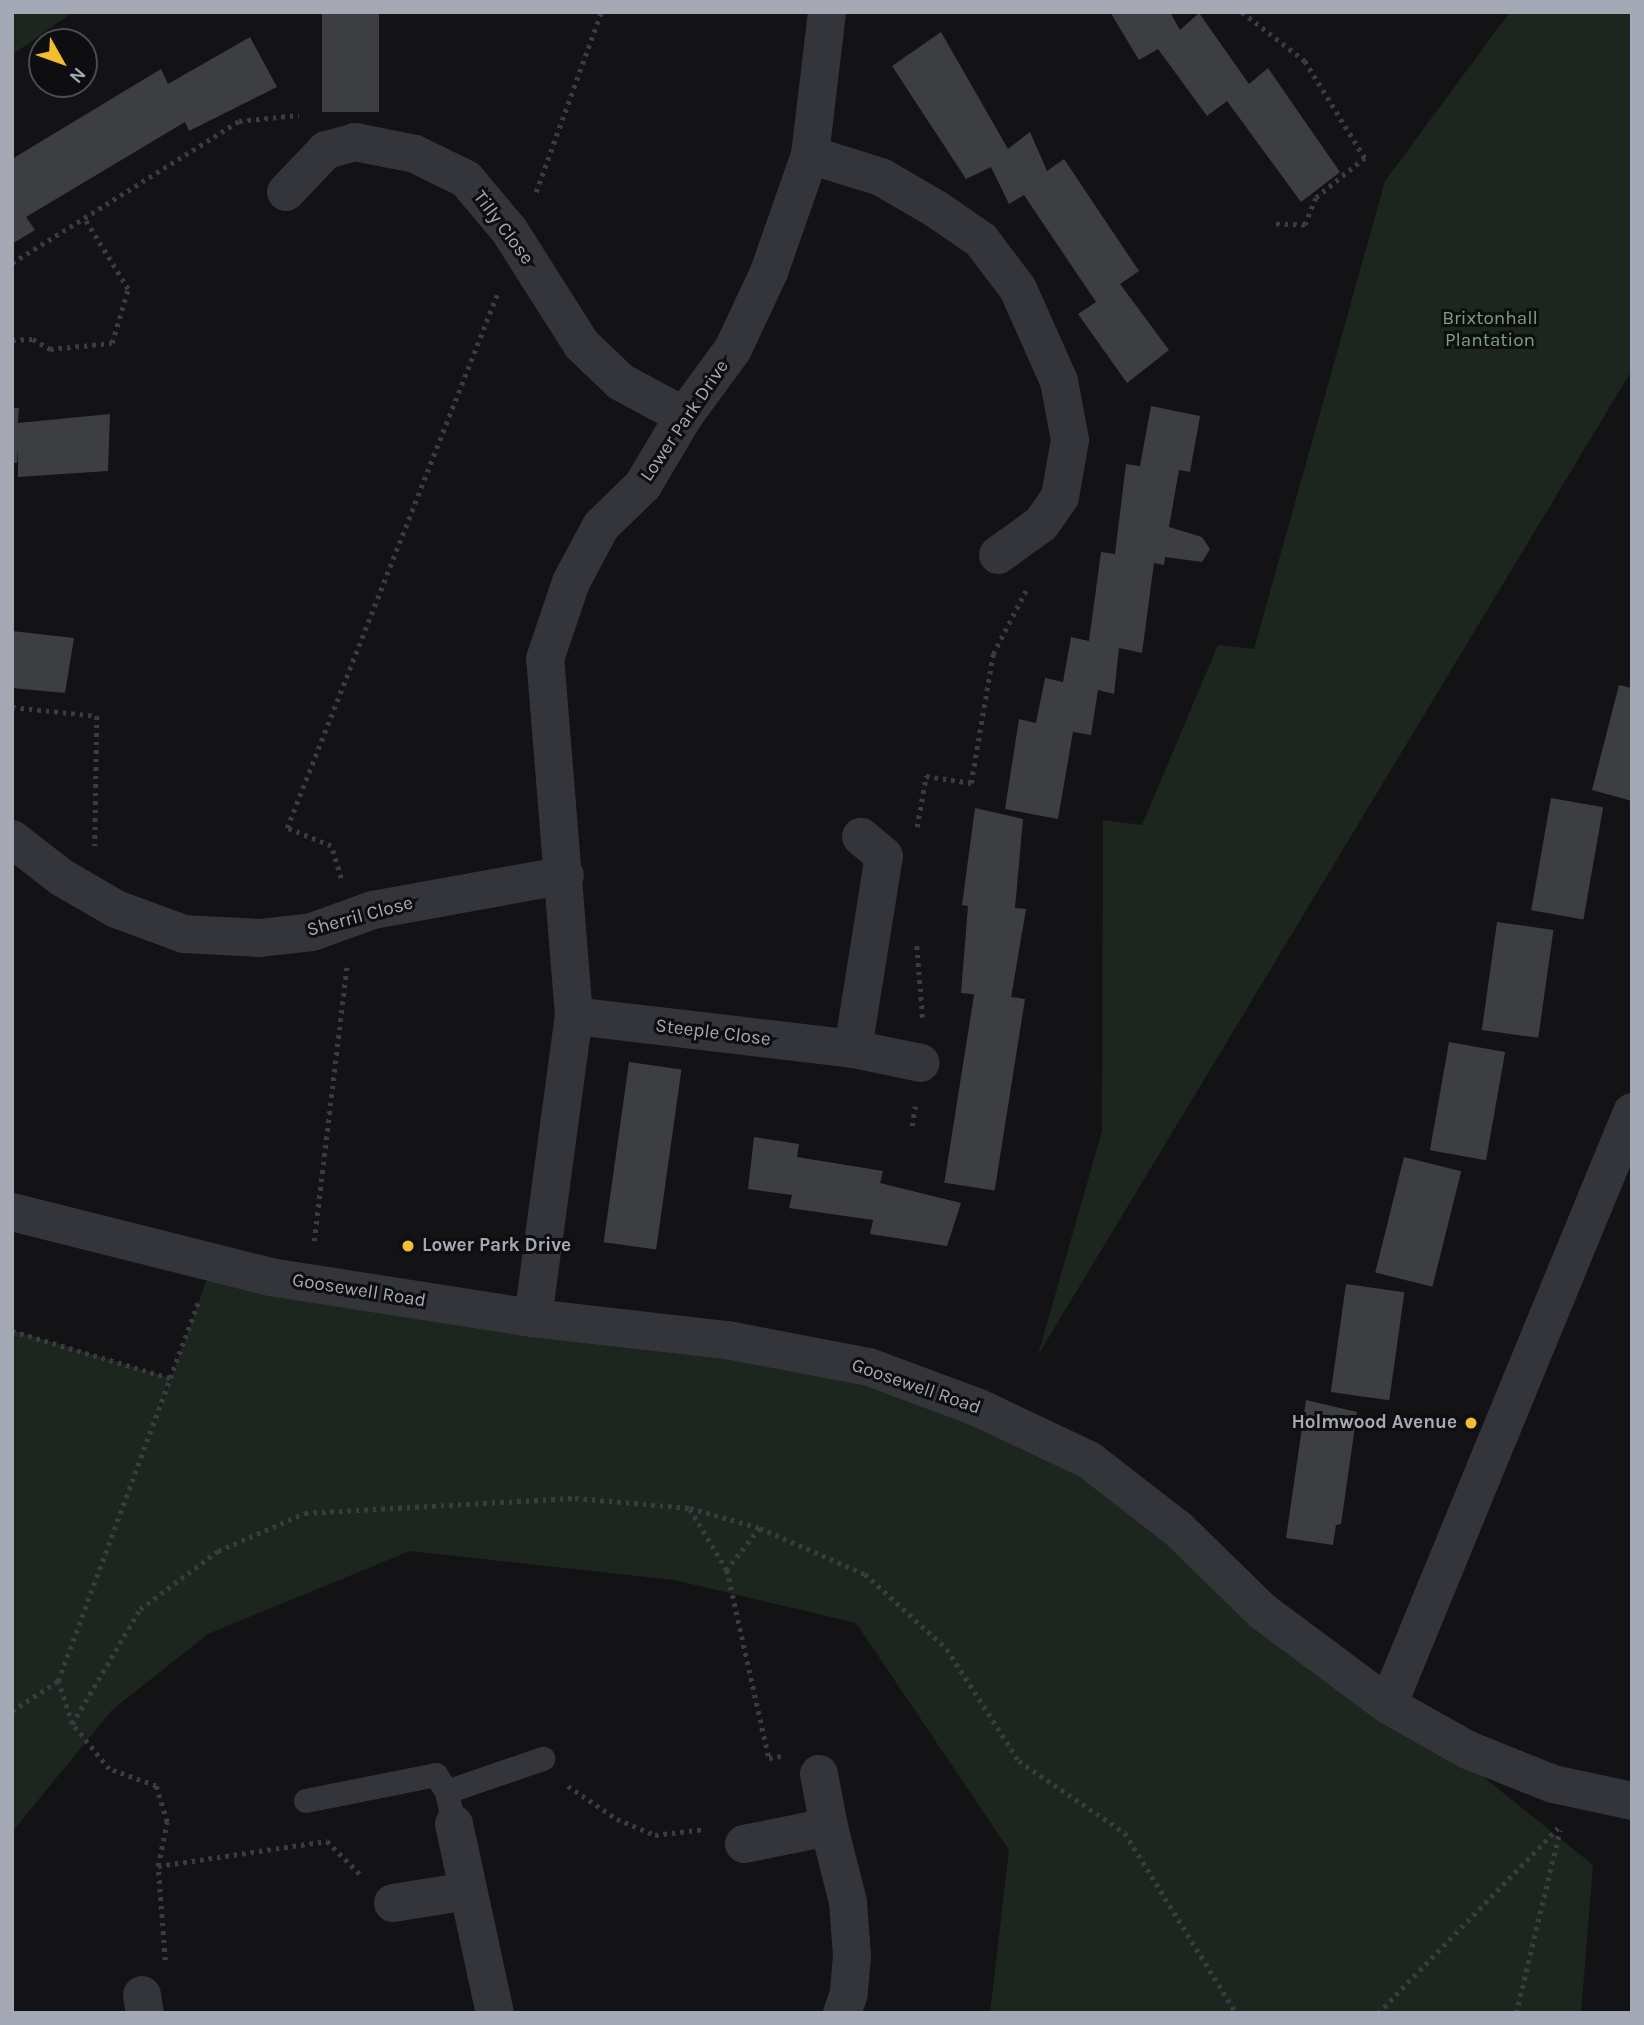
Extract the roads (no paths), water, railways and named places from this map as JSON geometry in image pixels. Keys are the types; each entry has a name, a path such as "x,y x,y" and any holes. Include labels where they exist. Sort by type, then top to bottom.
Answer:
{"street":[{"name":"Lower Park Drive","path":"533,1318 574,1016 565,875 545,659 571,582 601,526 643,485 684,416 738,338 769,272 810,155 827,12"},
{"name":"Tilly Close","path":"286,192 326,150 355,142 415,154 466,179 517,243 582,345 621,382 684,416"},
{"path":"810,155 881,177 936,209 981,240 1018,289 1059,380 1070,440 1060,497 1041,524 998,555"},
{"name":"Sherril Close","path":"12,839 116,909 184,934 260,938 312,932 353,917 565,875"},
{"path":"853,1049 872,846"},
{"name":"Steeple Close","path":"574,1016 853,1049 921,1063"},
{"path":"1388,1705 1630,1121"},
{"name":"Goosewell Road","path":"12,1212 309,1283 533,1318 727,1340 869,1367 979,1408 1089,1460 1178,1529 1262,1611 1388,1705 1468,1750 1541,1779 1632,1801"},
{"path":"819,1774 848,1902 852,1956 849,1993 842,2013"},
{"path":"450,1808 495,2013"},
{"path":"744,1844 830,1827"},
{"path":"393,1903 468,1891"}],"lane":[{"path":"306,1801 436,1775 450,1808 543,1759"}],"place":[{"name":"Lower Park Drive","path":"408,1246"},
{"name":"Holmwood Avenue","path":"1471,1423"}],"park label":[{"name":"Brixtonhall Plantation","path":"1490,330"}]}
